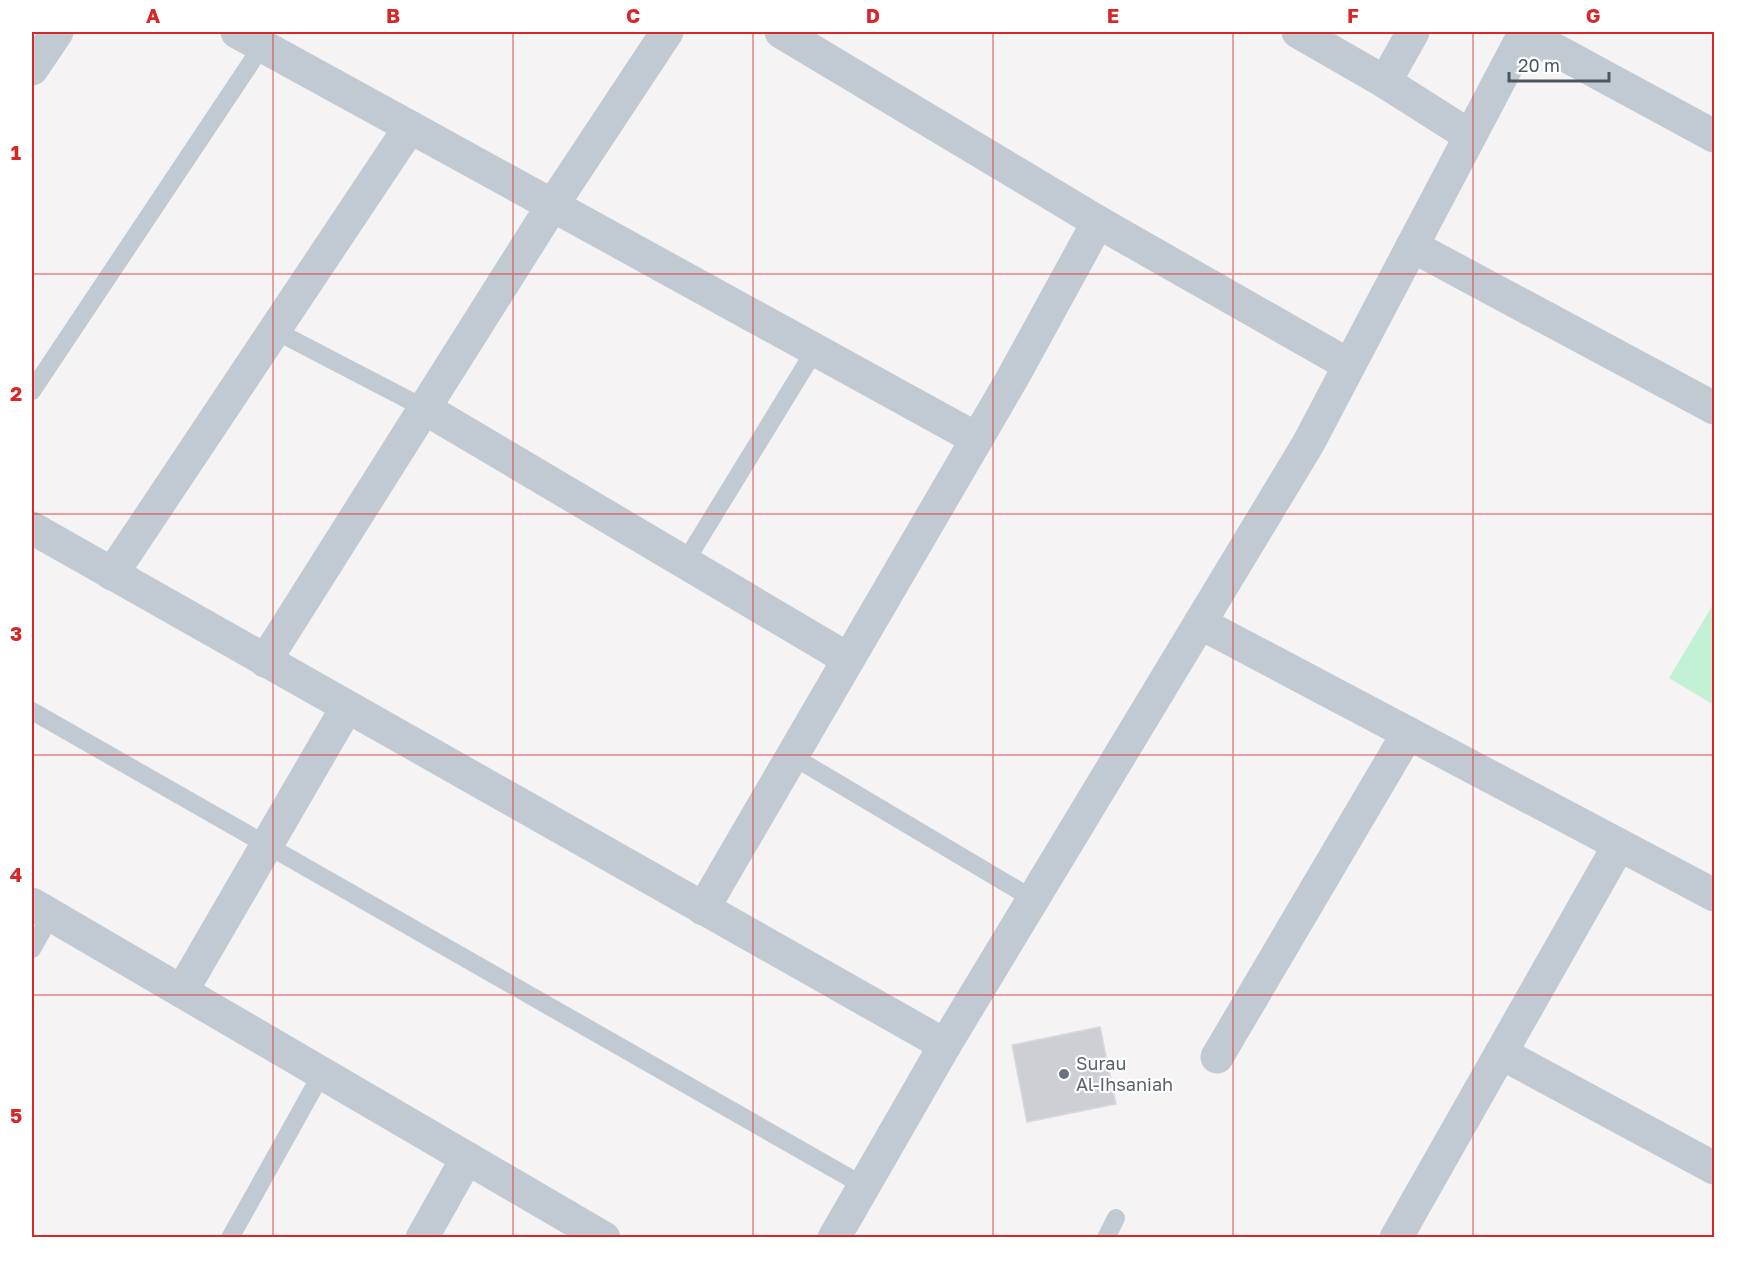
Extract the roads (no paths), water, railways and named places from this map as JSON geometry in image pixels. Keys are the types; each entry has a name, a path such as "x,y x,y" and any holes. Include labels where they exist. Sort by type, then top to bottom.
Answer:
{"street":[{"path":"32,69 57,32"},
{"path":"265,661 552,206 667,32"},
{"path":"781,32 1098,222 1349,365"},
{"path":"1298,32 1385,82 1470,136"},
{"path":"1385,82 1413,32"},
{"path":"834,1238 945,1045 1308,444 1524,32 1714,136"},
{"path":"249,39 977,439"},
{"path":"112,574 410,127"},
{"path":"703,909 977,439 1098,222"},
{"path":"1412,246 1714,408"},
{"path":"424,408 848,659"},
{"path":"32,528 945,1045"},
{"path":"1200,623 1714,895"},
{"path":"182,991 347,707"},
{"path":"1217,1057 1408,733"},
{"path":"1396,1238 1619,845"},
{"path":"41,909 604,1238"},
{"path":"1501,1053 1714,1168"},
{"path":"422,1238 467,1158"}],"lane":[{"path":"32,391 249,39"},
{"path":"274,330 424,408"},
{"path":"685,562 815,350"},
{"path":"32,711 864,1186"},
{"path":"792,756 1033,899"},
{"path":"32,949 41,909"},
{"path":"230,1238 322,1073"},
{"path":"1106,1238 1116,1218"}],"place":[{"name":"Surau Al-Ihsaniah","path":"1064,1074"}]}
